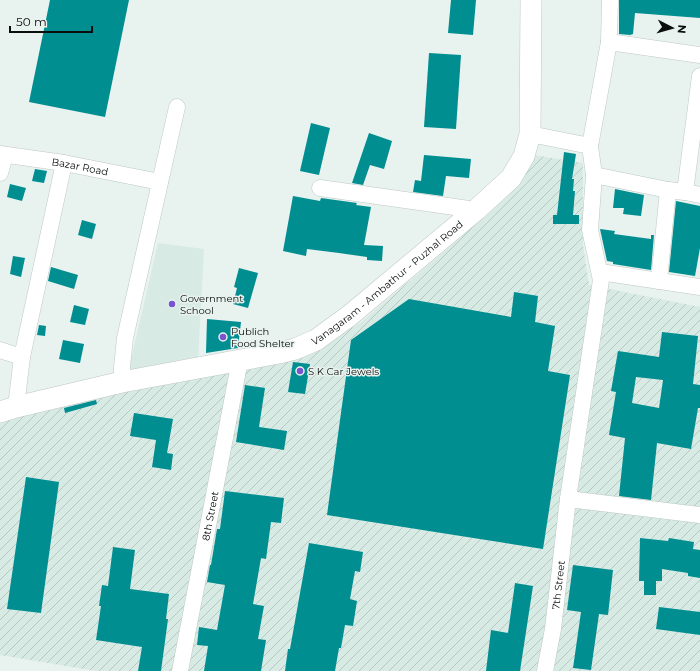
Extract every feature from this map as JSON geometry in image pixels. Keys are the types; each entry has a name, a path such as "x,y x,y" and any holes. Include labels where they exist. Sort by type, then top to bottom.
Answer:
{"main road":[{"name":"Vanagaram - Ambathur - Puzhal Road","path":"8,410 122,382 295,349 316,340 349,316 476,210 511,178 524,156 530,134 531,0"}],"street":[{"name":"7th Street","path":"545,671 553,629 568,499 601,280 590,230 594,175 590,146 608,42 610,0"},
{"path":"608,42 700,55"},
{"path":"594,175 668,190 693,193 700,76"},
{"path":"122,382 125,338 177,106"},
{"path":"530,134 590,146"},
{"path":"0,173 2,155"},
{"name":"Bazar Road","path":"2,155 64,163 160,182"},
{"path":"8,410 22,357 64,163"},
{"path":"320,188 476,210"},
{"path":"659,281 668,190"},
{"path":"600,272 700,287"},
{"path":"0,350 22,357"},
{"name":"8th Street","path":"180,671 240,360"},
{"path":"568,499 700,515"}],"shaded area":[{"path":"534,155 583,163 583,245 589,285 700,307 700,671 96,671 0,655 0,422 17,416 314,350 360,323 494,209"},
{"name":"Government School","path":"158,243 204,249 198,359 128,373"}],"building":[{"path":"50,0 129,0 105,117 29,102"},
{"path":"451,0 476,0 473,35 448,33"},
{"path":"619,0 700,0 700,18 635,13 633,34 619,34"},
{"path":"429,53 461,55 456,129 424,127"},
{"path":"311,123 330,128 319,175 300,171"},
{"path":"369,133 392,141 384,169 370,165 363,185 352,183"},
{"path":"564,152 576,154 572,179 574,179 573,191 575,191 573,215 579,215 579,224 553,224 553,215 557,215"},
{"path":"424,155 471,159 469,178 446,176 443,196 413,192 415,180 421,181"},
{"path":"35,169 47,171 44,183 32,181"},
{"path":"10,184 26,188 22,201 7,197"},
{"path":"615,189 644,195 641,216 623,214 624,208 613,208"},
{"path":"293,196 320,201 321,198 357,203 356,205 371,207 364,245 383,246 382,261 367,260 367,257 307,249 306,256 283,251"},
{"path":"676,201 700,206 700,248 695,276 669,272"},
{"path":"82,220 96,224 92,239 78,235"},
{"path":"600,229 615,231 614,234 651,239 651,235 654,235 651,270 613,264 613,262 607,261"},
{"path":"13,256 25,258 21,277 10,274"},
{"path":"51,267 78,275 74,289 48,281"},
{"path":"239,268 258,273 248,308 233,304 237,288 234,287"},
{"path":"514,292 538,296 535,322 555,326 548,371 570,375 543,549 327,515 351,340 409,299 511,317"},
{"path":"74,305 89,309 85,325 70,322"},
{"name":"Publich Food Shelter","path":"207,319 241,322 238,348 206,353"},
{"path":"39,325 46,326 45,336 37,335"},
{"path":"662,332 698,336 693,384 700,385 700,408 698,408 691,449 657,443 651,500 619,496 625,438 609,435 616,392 611,391 618,351 659,357","holes":["636,377 663,380 659,408 632,403"]},
{"path":"63,340 84,344 80,363 59,359"},
{"name":"S K Car Jewels","path":"293,362 310,364 305,394 288,392"},
{"path":"245,385 265,388 259,427 287,431 284,450 236,442"},
{"path":"96,400 97,404 65,413 64,408"},
{"path":"134,413 173,419 167,453 173,454 171,470 152,467 156,440 130,436"},
{"path":"26,477 59,482 41,613 7,609"},
{"path":"225,491 284,498 281,523 271,522 266,559 261,558 253,604 264,606 258,639 266,640 261,671 204,671 208,646 197,645 199,627 217,630 225,585 207,582 217,529 220,529"},
{"path":"640,538 668,541 669,538 694,542 693,549 700,550 700,578 688,576 688,573 662,569 662,581 656,581 656,595 644,595 644,581 639,581"},
{"path":"309,543 363,552 360,572 355,571 350,599 357,601 353,626 345,625 335,671 285,671"},
{"path":"113,547 135,550 130,589 169,594 166,619 168,619 161,671 138,671 142,647 96,640 101,606 99,606 102,585 108,586"},
{"path":"573,565 613,570 608,615 599,614 591,670 573,668 581,612 567,610"},
{"path":"515,583 533,586 520,671 486,671 491,630 508,633"},
{"path":"659,607 700,612 700,635 656,629"}],"place":[{"name":"Government School","path":"172,304"},
{"name":"Publich Food Shelter","path":"223,337"},
{"name":"S K Car Jewels","path":"300,371"}]}
